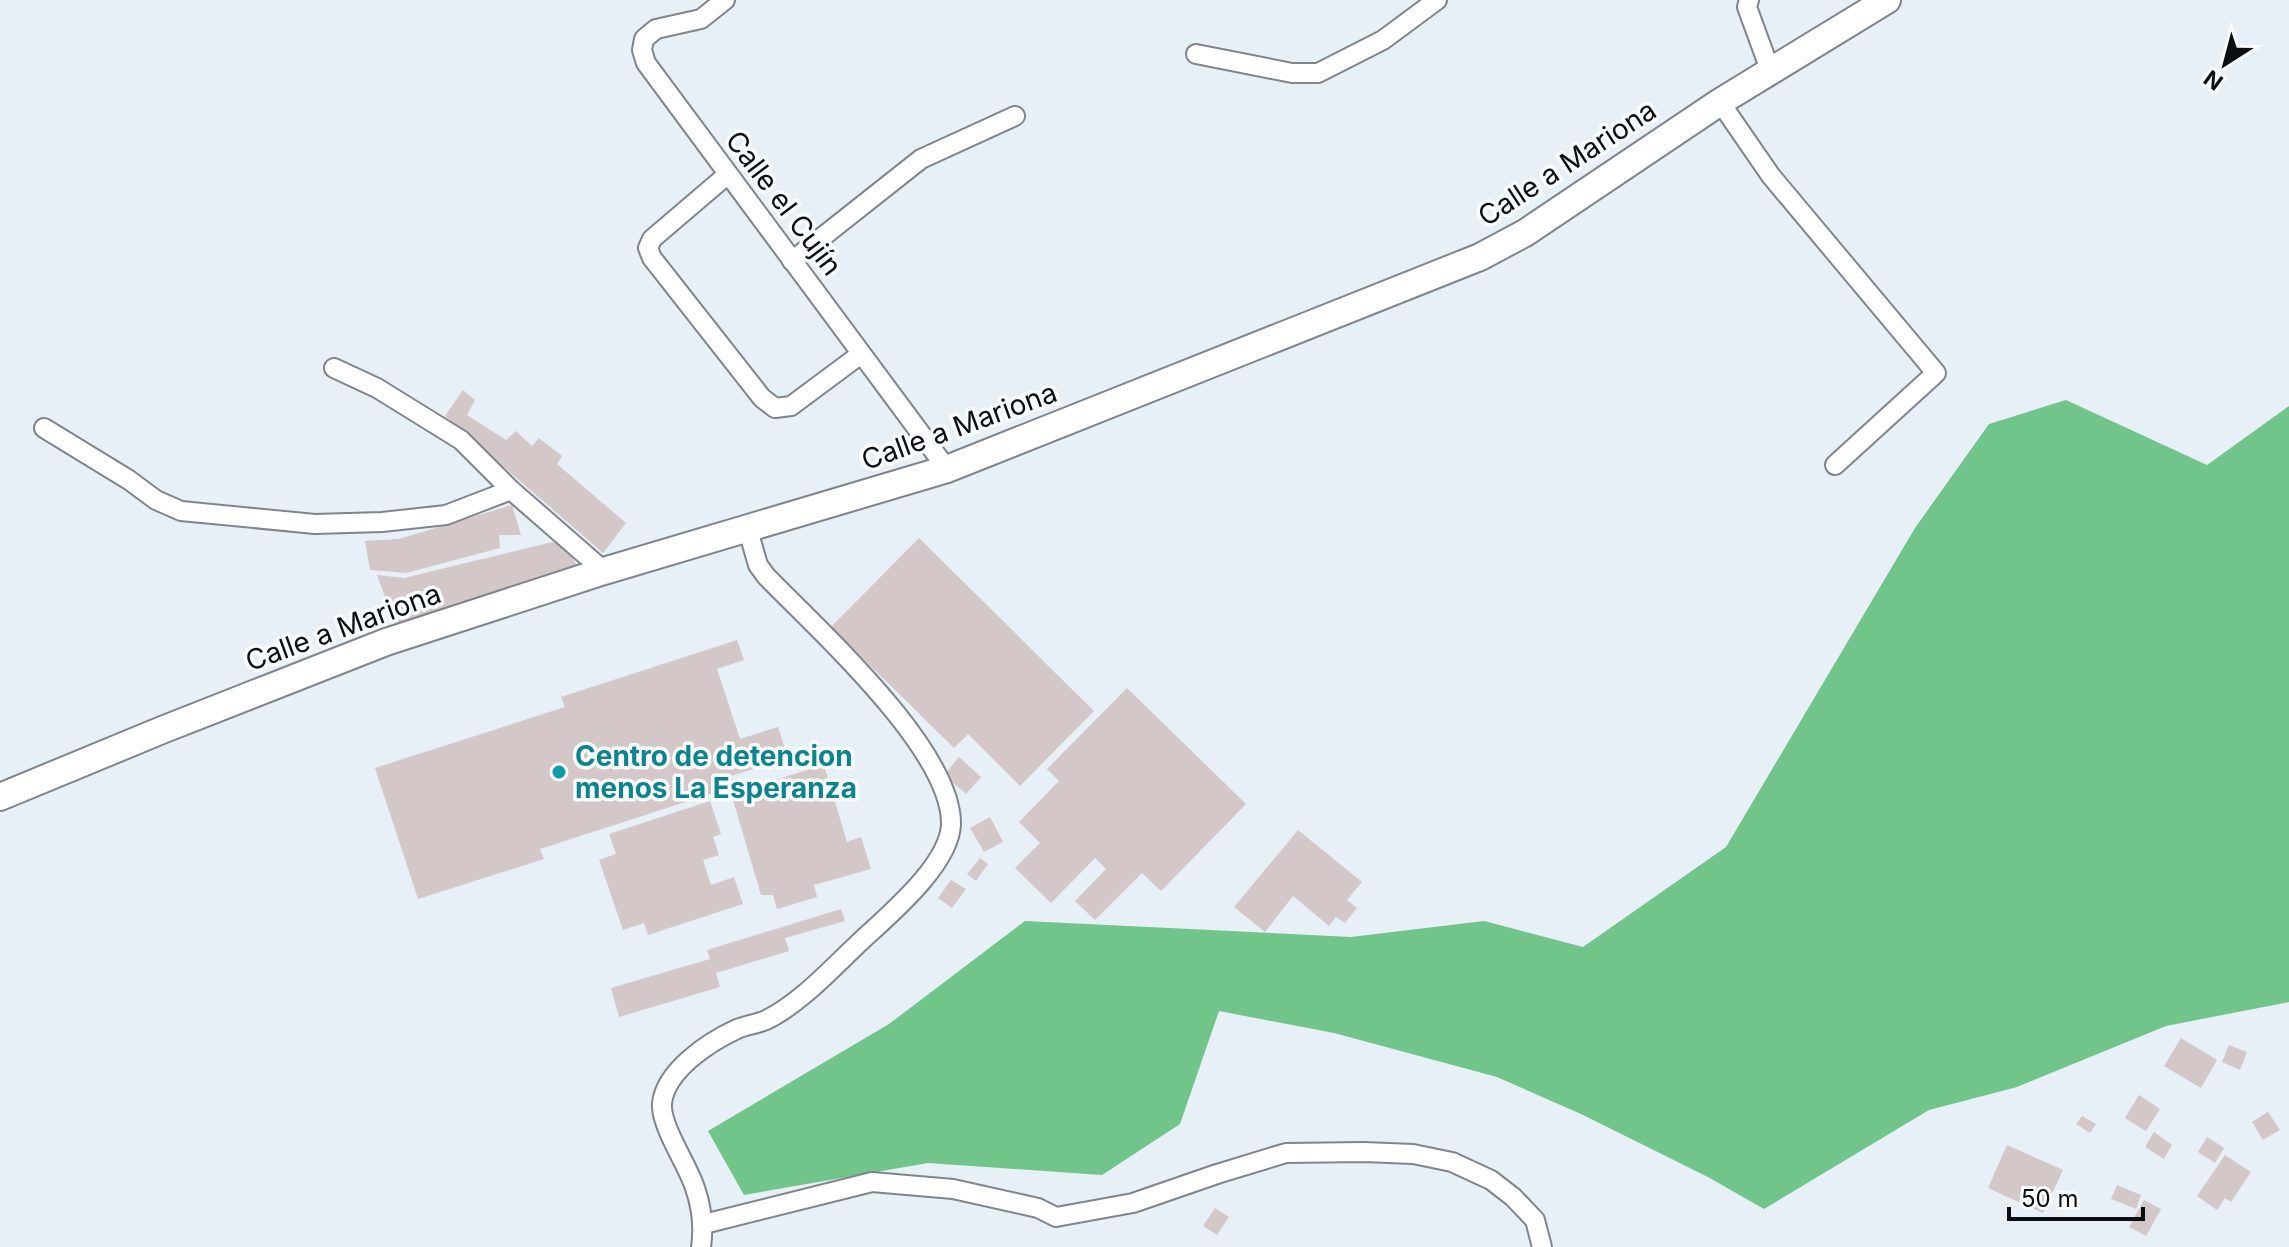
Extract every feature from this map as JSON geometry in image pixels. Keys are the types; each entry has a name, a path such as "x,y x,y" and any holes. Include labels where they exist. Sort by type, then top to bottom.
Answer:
{"main road":[{"name":"Calle a Mariona","path":"0,797 386,642 604,571 947,469 1480,257 1525,233 1720,102 1887,0"}],"street":[{"name":"Calle el Cujín","path":"725,0 701,19 656,29 644,39 642,50 646,63 947,469"},
{"path":"1196,54 1292,73 1318,73 1383,40 1437,0"},
{"path":"1749,0 1747,7 1770,70"},
{"path":"1720,102 1781,187 1936,373 1835,465"},
{"path":"792,261 921,159 1015,116"},
{"path":"727,175 652,239 648,248 652,258 762,398 775,408 791,406 861,354"},
{"path":"334,368 377,388 461,440 511,490 604,571"},
{"path":"44,428 156,500 181,511 315,524 382,522 446,515 511,490"},
{"path":"701,1247 704,1224 695,1187 669,1131 662,1104 673,1077 700,1051 736,1030 768,1019 798,998 910,896 938,858 951,827 946,792 914,736 877,690 766,576 758,565 748,530"},
{"path":"704,1224 872,1182 953,1189 1038,1208 1056,1217 1133,1203 1286,1153 1364,1152 1413,1154 1452,1162 1491,1180 1535,1220 1542,1247"}],"green space":[{"path":"2066,400 2207,465 2289,406 2289,1002 2166,1026 2017,1087 1929,1110 1764,1209 1708,1177 1581,1114 1497,1077 1334,1033 1219,1011 1180,1124 1102,1175 928,1163 744,1195 708,1131 889,1024 1025,921 1351,937 1484,921 1583,947 1726,847 1915,528 1989,424"}],"building":[{"path":"463,390 475,400 467,415 506,440 516,431 532,446 539,438 562,456 557,464 626,523 603,553 445,416"},
{"path":"512,505 521,535 499,535 500,548 406,573 370,570 365,541 399,539"},
{"path":"919,538 1094,711 1020,786 968,734 954,748 831,627"},
{"path":"561,540 578,567 396,626 377,575 404,578"},
{"name":"Centro de detencion menos La Esperanza","path":"737,640 744,660 717,669 740,739 778,727 788,758 731,776 735,786 540,849 544,859 418,899 375,768 565,707 561,697"},
{"path":"1127,688 1246,804 1161,891 1142,873 1095,920 1075,901 1106,869 1095,858 1051,903 1015,868 1040,843 1019,822 1059,781 1047,769"},
{"path":"959,757 981,777 966,794 944,775"},
{"path":"824,765 847,842 861,837 871,869 814,885 817,897 777,909 773,895 761,895 731,793"},
{"path":"710,801 721,834 713,837 719,855 703,860 711,885 734,877 743,904 648,935 644,923 623,930 599,860 616,854 609,834"},
{"path":"990,817 1003,842 984,852 970,828"},
{"path":"1298,830 1362,882 1347,900 1357,908 1345,923 1336,917 1329,926 1293,896 1265,932 1234,907"},
{"path":"980,858 988,864 976,881 967,874"},
{"path":"951,880 966,889 952,908 938,898"},
{"path":"841,909 845,921 785,938 789,951 716,973 720,987 619,1017 611,988 710,959 707,950"},
{"path":"2181,1038 2217,1060 2201,1088 2164,1066"},
{"path":"2229,1045 2247,1052 2240,1070 2222,1062"},
{"path":"2139,1095 2160,1109 2146,1131 2125,1118"},
{"path":"2268,1112 2280,1130 2263,1140 2252,1122"},
{"path":"2082,1116 2096,1124 2090,1133 2076,1124"},
{"path":"2154,1132 2172,1145 2164,1159 2145,1147"},
{"path":"2207,1137 2224,1148 2215,1163 2198,1152"},
{"path":"2007,1145 2063,1170 2043,1213 1988,1188"},
{"path":"2225,1155 2251,1172 2231,1202 2225,1198 2217,1210 2197,1196"},
{"path":"2117,1185 2141,1195 2136,1209 2111,1199"},
{"path":"2144,1200 2161,1209 2146,1236 2129,1227"},
{"path":"1215,1208 1229,1217 1217,1235 1203,1226"}],"place":[{"name":"Centro de detencion menos La Esperanza","path":"559,772"}]}
